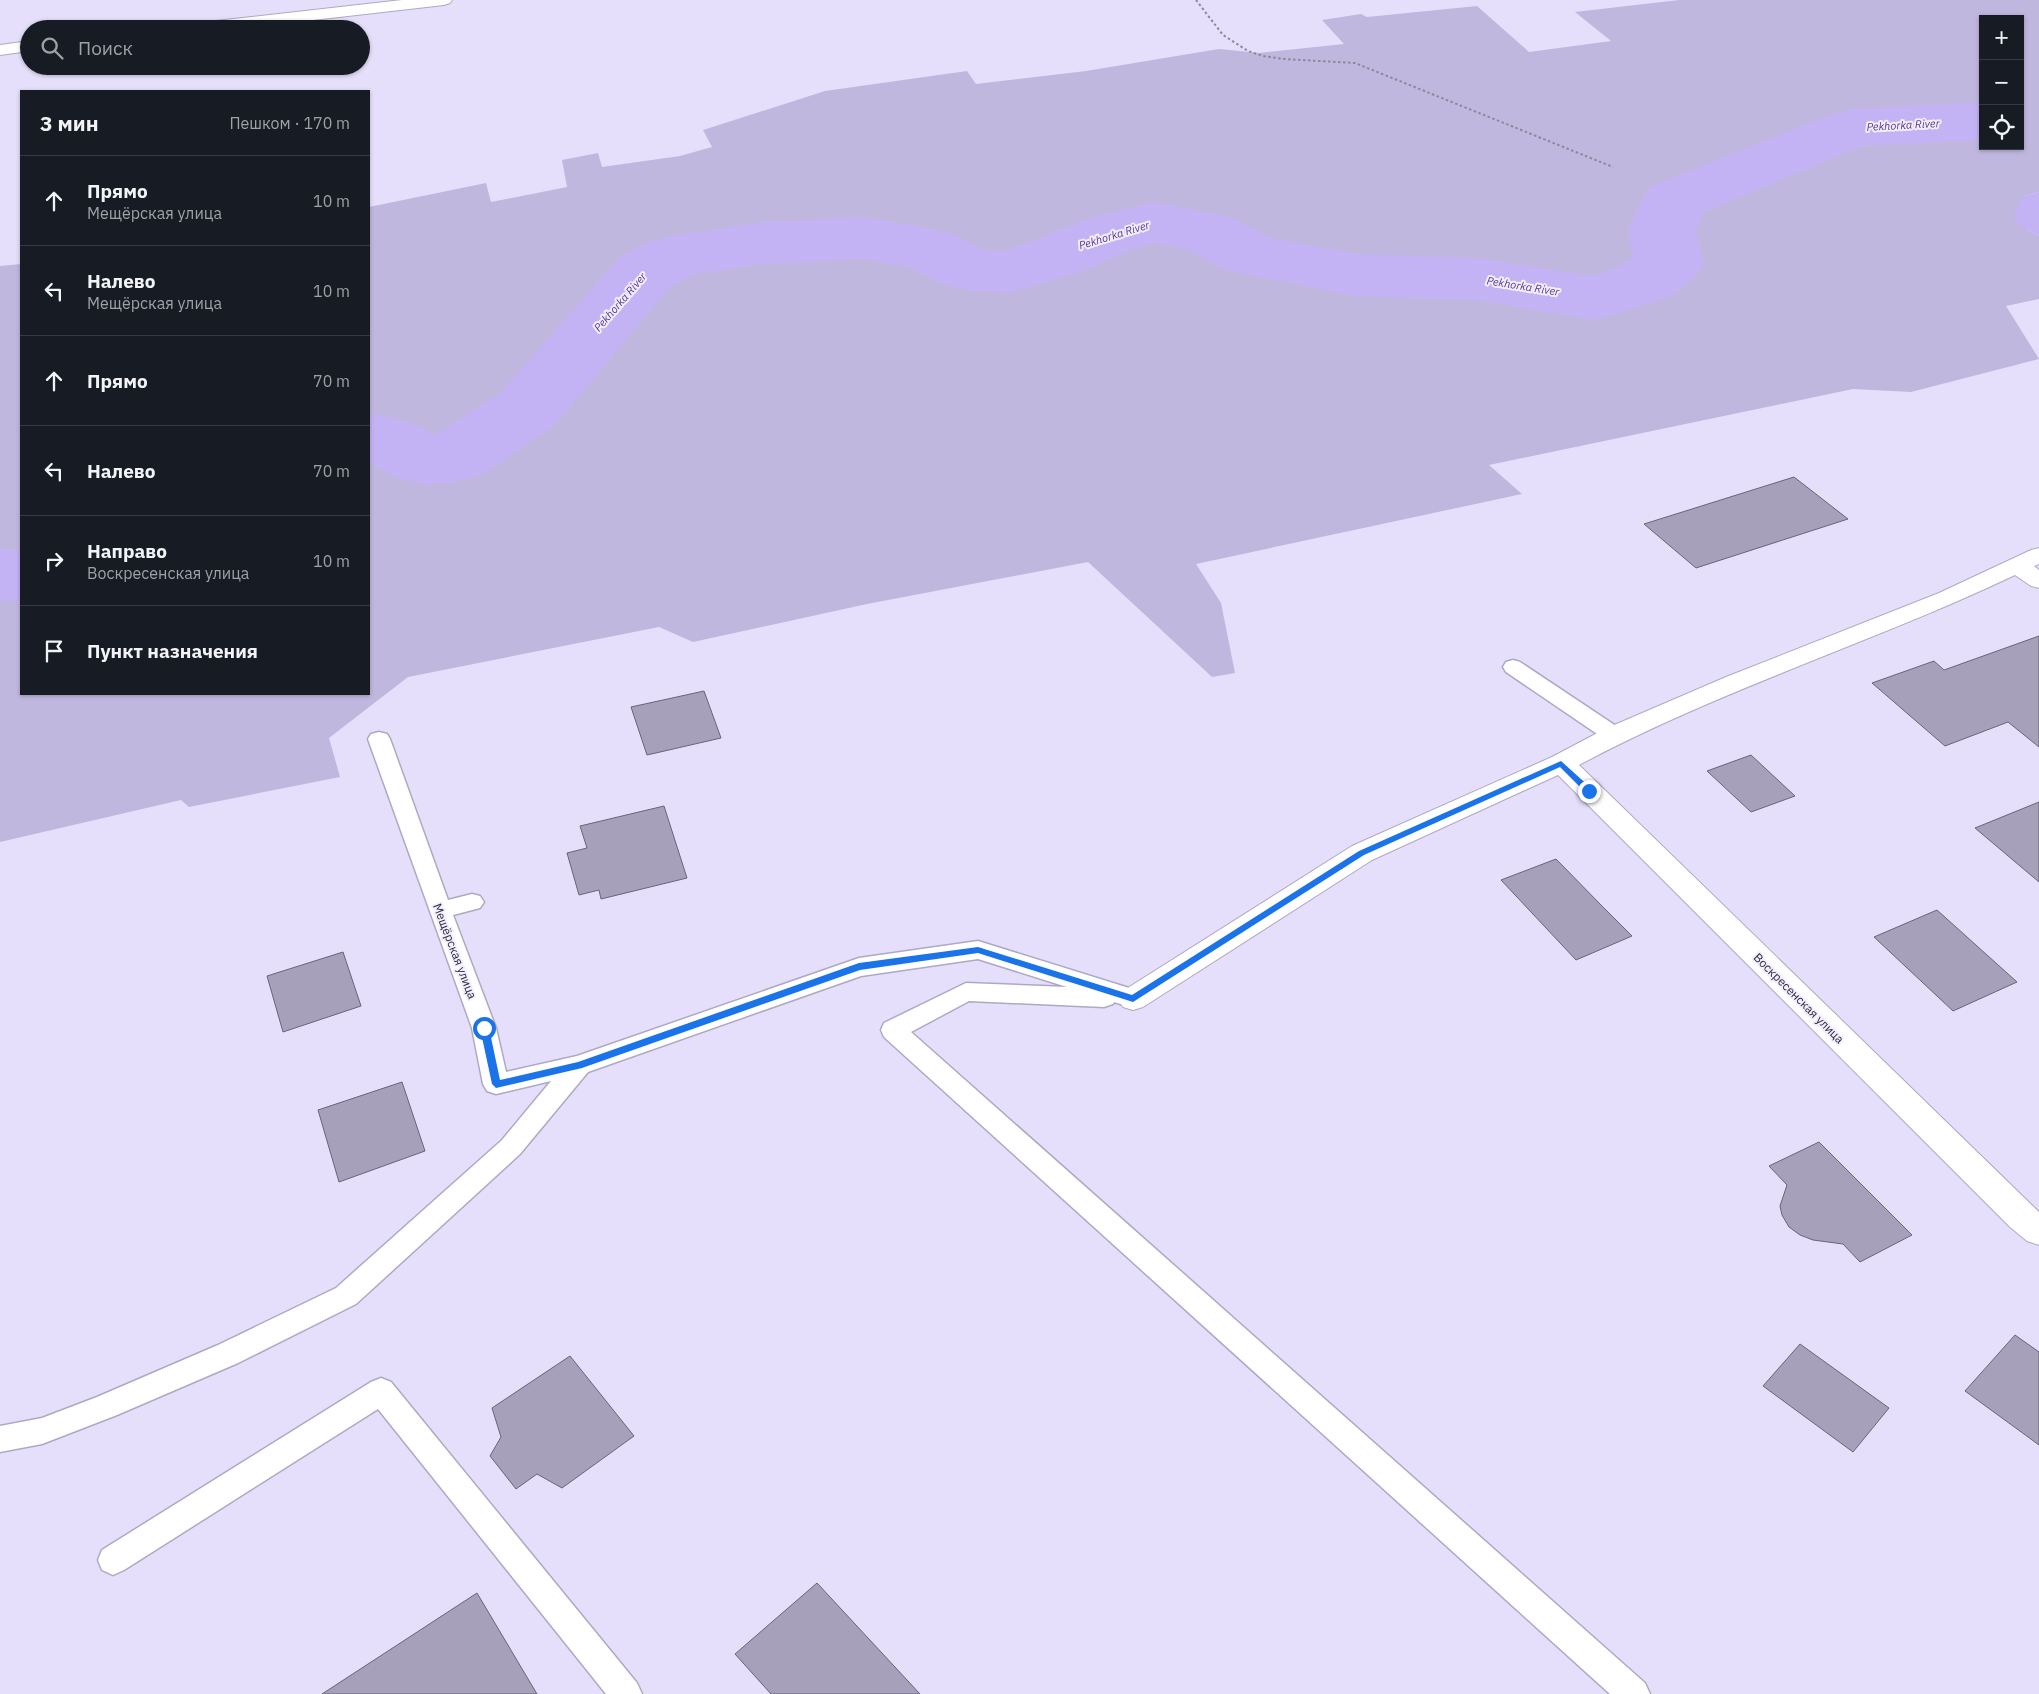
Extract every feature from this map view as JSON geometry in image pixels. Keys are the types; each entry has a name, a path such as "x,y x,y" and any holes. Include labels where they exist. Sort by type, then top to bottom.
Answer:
{"street":[{"path":"268,20 444,0"},
{"path":"0,50 20,47"},
{"path":"1133,999 1362,853 1561,764 1614,734 1735,682 2032,567"},
{"name":"Воскресенская улица","path":"1561,764 2022,1217 2039,1230"}],"lane":[{"path":"1513,667 1614,734"},
{"name":"Мещёрская улица","path":"379,739 484,1028 496,1084 579,1065"},
{"path":"440,910 472,902"},
{"path":"0,1439 42,1431 107,1406 228,1354 346,1296 511,1147 579,1065 859,967 978,950 1133,999"},
{"path":"1133,999 966,992 893,1030 1634,1694"},
{"path":"113,1560 381,1391 626,1694"}],"path":[{"path":"1196,0 1223,35 1248,51 1263,56 1355,63 1613,167"}],"shaded area":[{"path":"1679,0 2039,0 2039,192 2024,196 2027,230 2039,236 2039,299 2006,306 2039,359 1911,392 1853,389 1489,465 1522,494 1196,564 1221,603 1235,673 1212,677 1088,562 867,604 693,642 659,627 408,677 329,738 340,777 189,807 181,800 0,842 0,266 20,264 20,695 370,695 370,207 486,183 491,202 567,187 562,160 598,153 602,167 680,156 712,147 703,130 825,91 967,71 976,84 1086,71 1219,49 1259,53 1344,44 1322,20 1361,14 1367,17 1477,6 1529,52 1611,41 1575,12"},
{"path":"2039,192 2039,236 2014,220 2018,205 2024,196"}],"building":[{"path":"1794,477 1848,519 1696,568 1644,524"},
{"path":"2039,636 2039,747 2008,722 1945,746 1872,683 1934,661 1944,670"},
{"path":"704,691 721,738 647,755 631,707"},
{"path":"1751,755 1795,796 1751,812 1707,771"},
{"path":"2039,802 2039,882 1975,828"},
{"path":"664,806 687,878 601,899 599,890 579,895 567,853 587,848 580,826"},
{"path":"1556,859 1632,936 1576,960 1501,880"},
{"path":"1937,910 2017,982 1953,1011 1874,937"},
{"path":"343,952 361,1006 283,1032 267,976"},
{"path":"402,1082 425,1151 339,1182 318,1110"},
{"path":"1819,1142 1912,1235 1860,1262 1843,1244 1813,1240 1800,1235 1789,1227 1782,1215 1780,1206 1787,1185 1769,1166"},
{"path":"2015,1335 2039,1352 2039,1445 1965,1391"},
{"path":"1800,1344 1889,1408 1853,1452 1763,1386"},
{"path":"570,1356 634,1436 562,1488 537,1474 516,1489 490,1456 501,1437 492,1408"},
{"path":"817,1583 920,1694 771,1694 735,1654"},
{"path":"477,1593 537,1694 322,1694"}],"waterway":[{"name":"Pekhorka River","path":"370,437 382,439 427,461 454,458 527,409 646,271 677,256 764,243 863,238 928,249 967,269 1008,272 1059,256 1107,235 1153,222 1207,232 1251,255 1356,275 1477,279 1596,298 1645,282 1669,263 1662,232 1676,200 1852,128 1979,121"},
{"name":"Pekhorka River","path":"0,574 20,577"}],"route":[{"path":"484,1028 496,1084 579,1065 859,967 978,950 1133,999 1362,853 1561,764 1589,791"}]}
